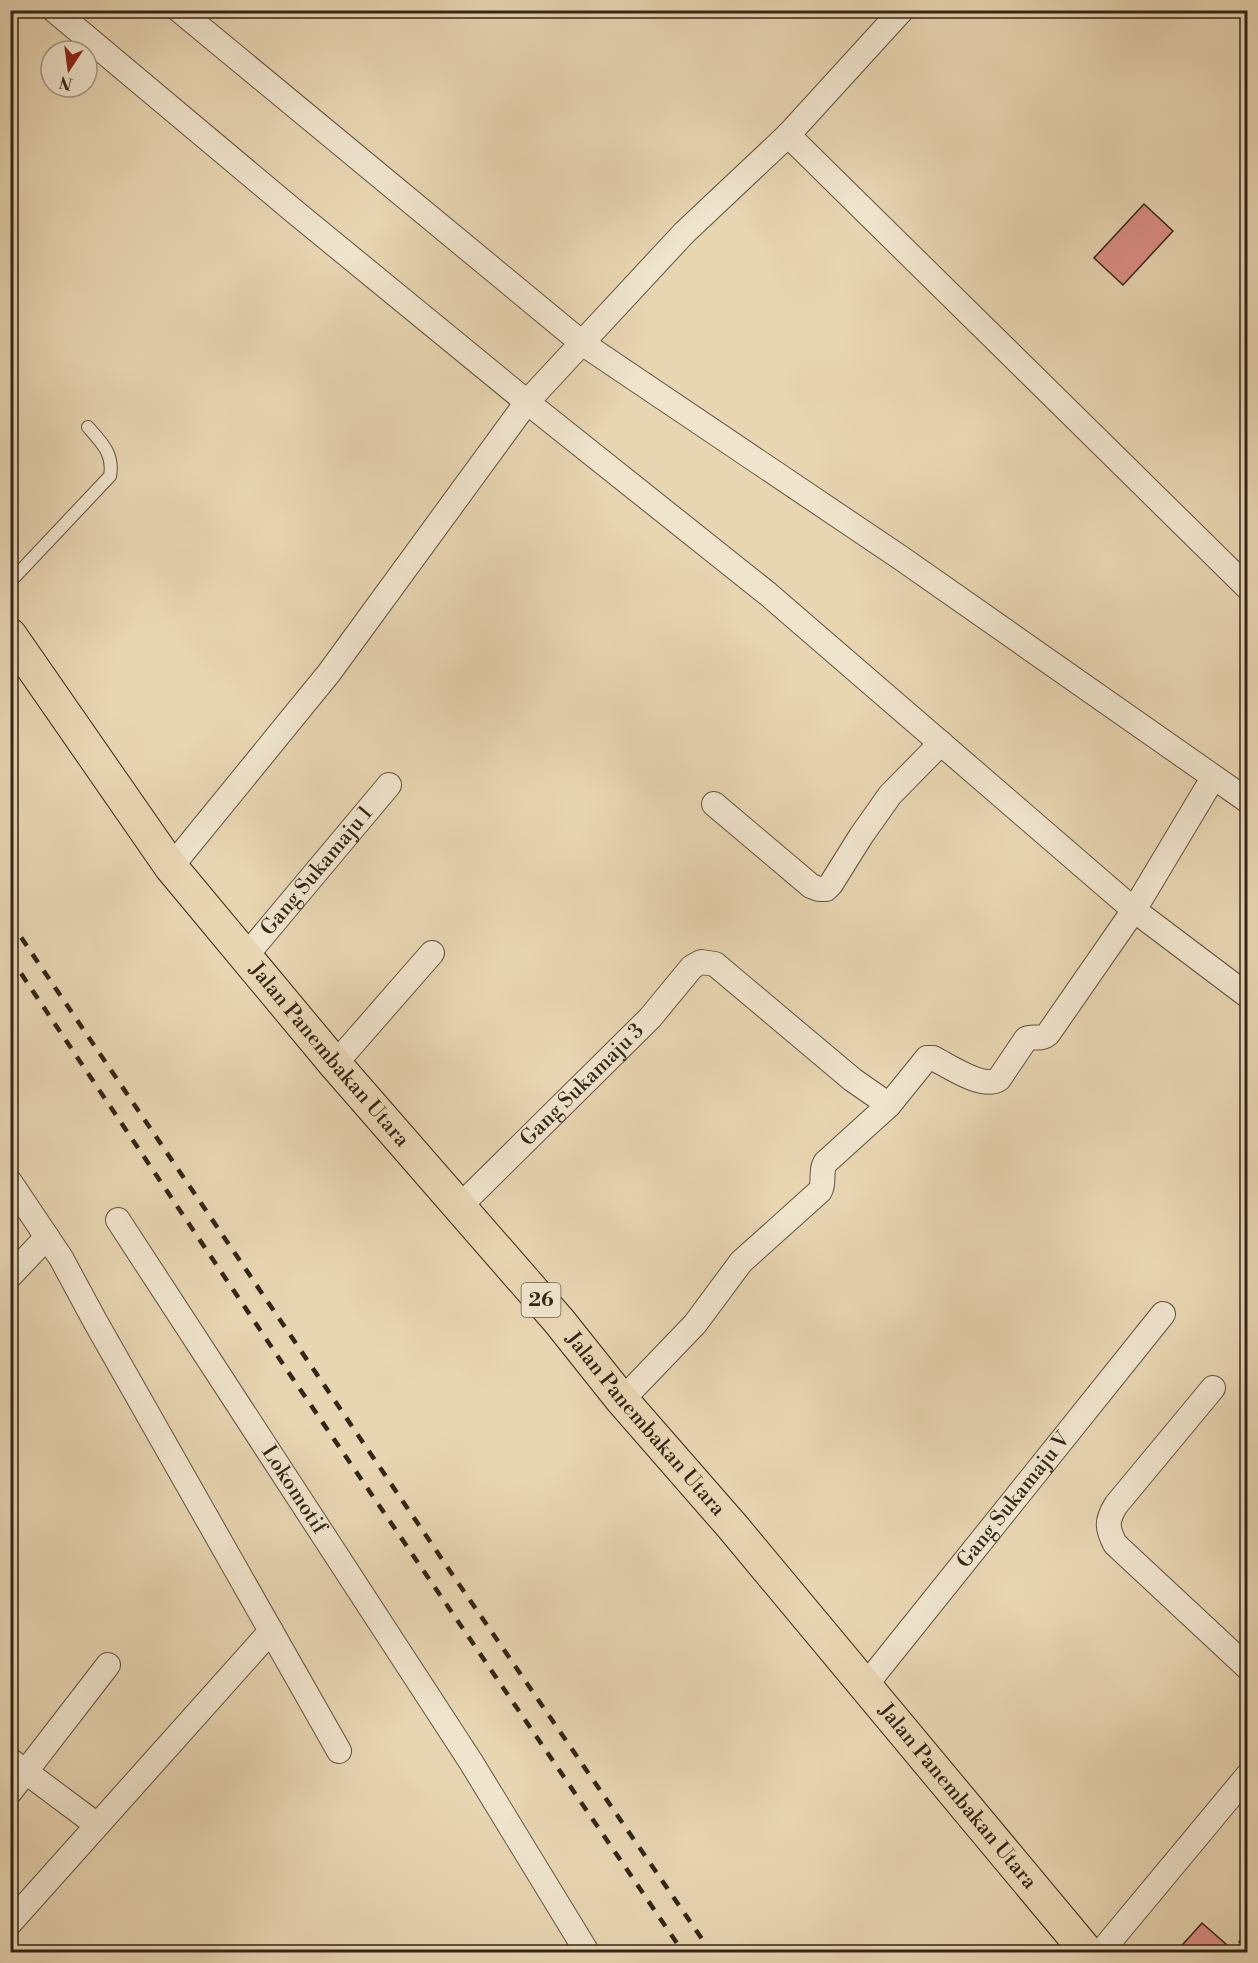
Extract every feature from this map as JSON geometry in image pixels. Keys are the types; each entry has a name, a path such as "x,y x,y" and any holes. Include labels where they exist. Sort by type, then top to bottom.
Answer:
{"main road":[{"name":"Jalan Panembakan Utara","path":"10,635 171,867 336,1064 559,1320 622,1400 732,1526 1084,1950"}],"street":[{"path":"54,10 527,402 768,594 1134,910 1248,996"},
{"path":"179,10 582,343 901,558 1248,801"},
{"path":"171,867 329,673 527,402 684,233 788,135 902,10"},
{"path":"788,135 1248,588"},
{"path":"714,804 811,886 826,889 831,885 890,795 941,743"},
{"path":"622,1400 695,1324 741,1262 820,1191 825,1163 889,1105 927,1058 981,1082 994,1082 999,1079 1026,1039 1029,1037 1039,1039 1048,1034 1134,910 1213,778"},
{"name":"Gang Sukamaju 1","path":"245,957 388,785"},
{"path":"336,1064 432,953"},
{"name":"Gang Sukamaju 3","path":"460,1206 650,1018 692,967 701,962 715,964 853,1080 889,1105"},
{"path":"10,1182 61,1258 95,1322 339,1751"},
{"name":"Lokomotif","path":"118,1220 471,1762 587,1953"},
{"path":"10,1276 47,1237"},
{"name":"Gang Sukamaju V","path":"866,1686 1162,1314"},
{"path":"1213,1388 1116,1505 1108,1518 1109,1534 1115,1544 1248,1668"},
{"path":"10,1923 271,1631"},
{"path":"10,1792 19,1766 108,1665"},
{"path":"19,1766 97,1825"},
{"path":"1084,1950 1248,1775"}],"lane":[{"path":"10,582 110,476 112,465 109,452 88,427"}],"building":[{"path":"1144,204 1173,231 1123,285 1094,258"},
{"path":"1202,1923 1235,1952 1176,1952"},
{"path":"1248,1932 1248,1950 1239,1942"}],"railway":[{"path":"10,921 711,1952"},
{"path":"10,957 291,1376 683,1952"}]}
